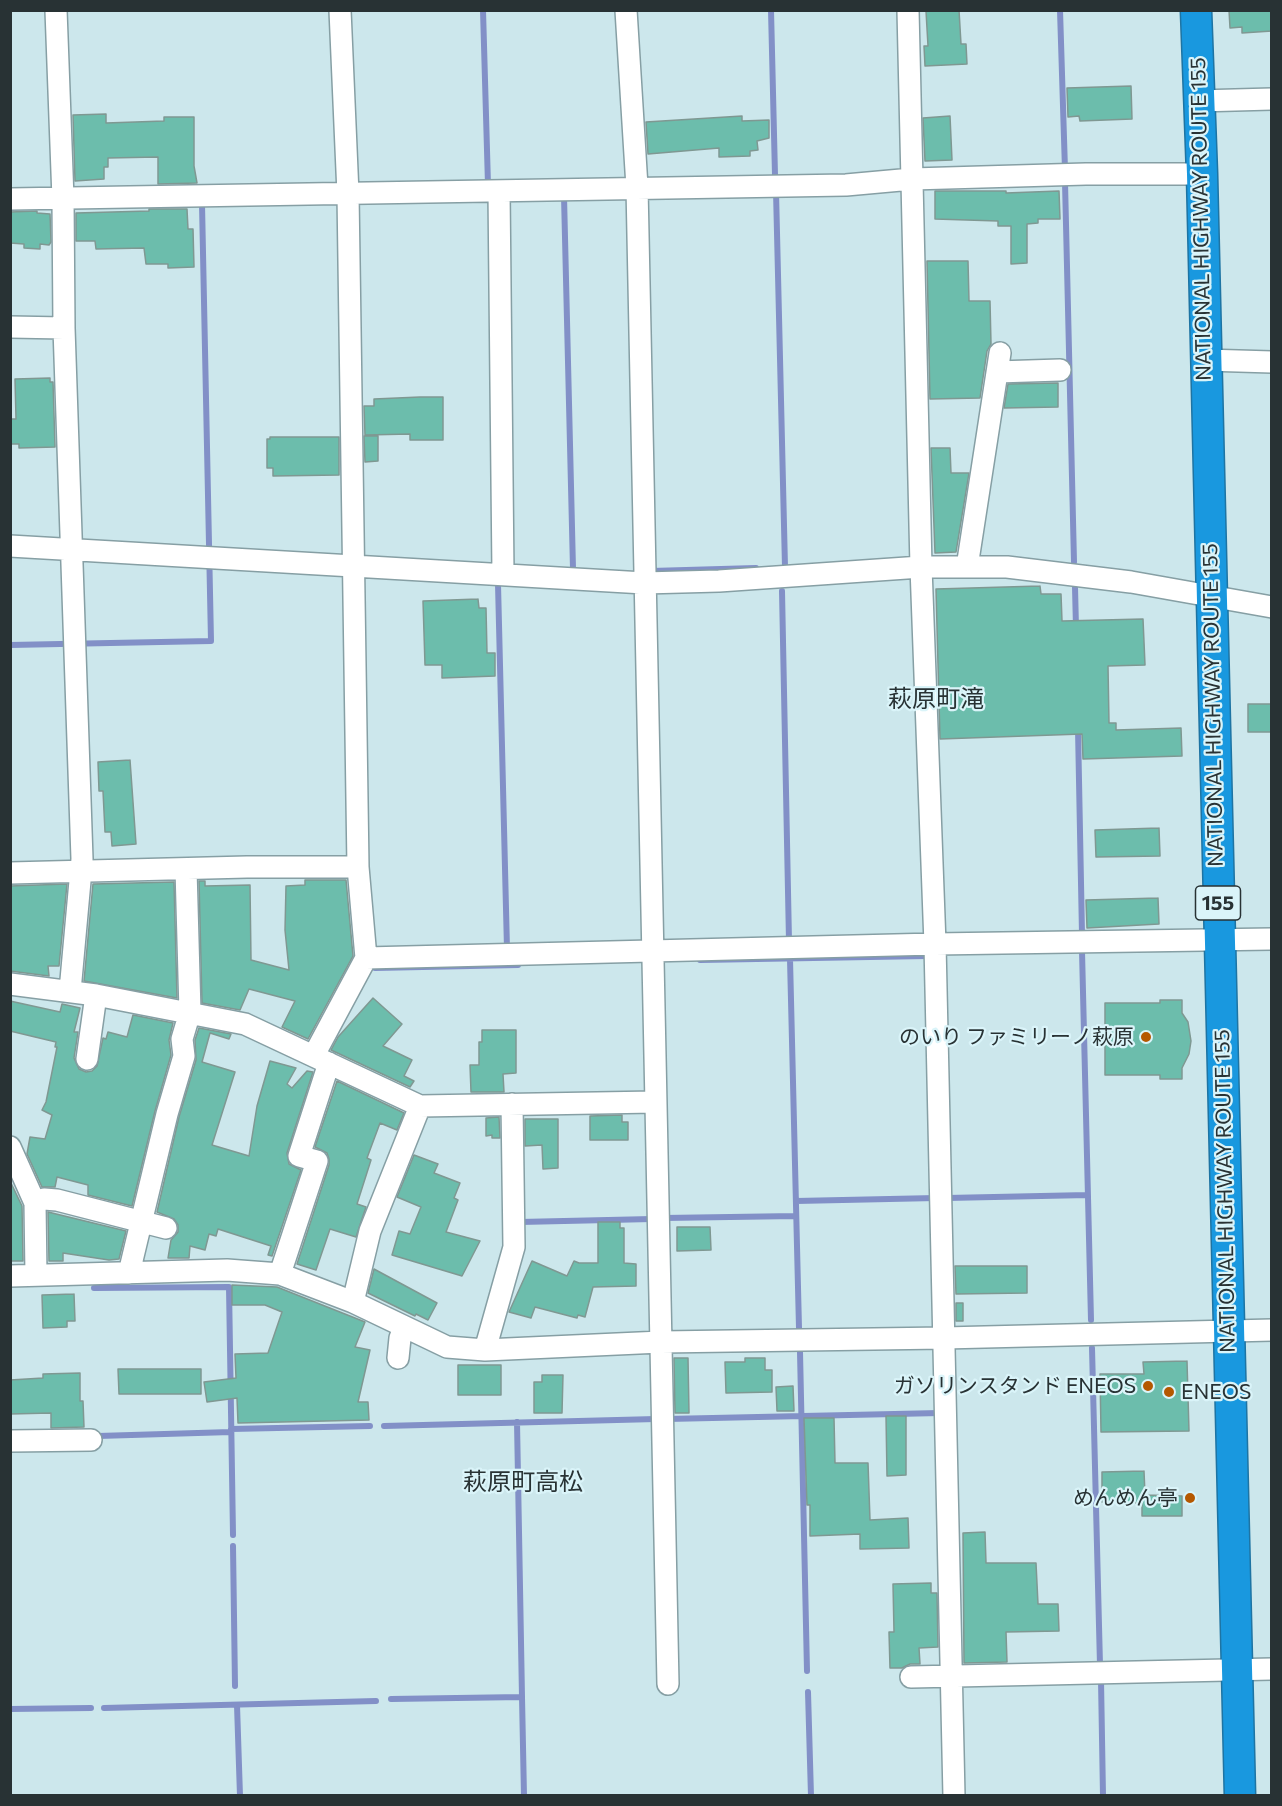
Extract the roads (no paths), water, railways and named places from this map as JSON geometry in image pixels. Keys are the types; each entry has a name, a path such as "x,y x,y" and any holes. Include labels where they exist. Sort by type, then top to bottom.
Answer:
{"highway":[{"name":"NATIONAL HIGHWAY ROUTE 155","path":"1196,10 1202,174 1210,597 1240,1796"}],"street":[{"path":"56,10 82,859 70,991"},
{"path":"280,1274 317,1161 299,1156 321,1059 366,958 358,867 348,194 340,10"},
{"path":"626,10 637,187 668,1684"},
{"path":"908,10 921,567 935,944 954,1796"},
{"path":"1198,101 1272,99"},
{"path":"10,199 846,184 912,178 1075,174 1202,174"},
{"path":"499,191 503,574"},
{"path":"10,327 64,328"},
{"path":"1205,360 1272,362"},
{"path":"967,567 998,363 1060,370"},
{"path":"10,546 644,583 719,581 921,567 1007,567 1131,582 1272,607"},
{"path":"10,873 358,867"},
{"path":"129,1273 167,1114 184,1056 182,1039 190,1012 186,869"},
{"path":"366,958 935,944 1272,939"},
{"path":"10,984 96,994 245,1024 420,1106 655,1102"},
{"path":"87,1059 96,994"},
{"path":"485,1350 514,1246 512,1104"},
{"path":"353,1302 370,1231 420,1106"},
{"path":"10,1147 35,1203 36,1275"},
{"path":"35,1203 44,1199 57,1200 166,1228"},
{"path":"10,1276 227,1270 280,1274 353,1302 447,1347 485,1350 661,1342 1272,1330"},
{"path":"398,1358 400,1338 404,1328"},
{"path":"10,1441 91,1440"},
{"path":"911,1677 1272,1669"}],"waterway":[{"path":"483,10 488,185"},
{"path":"771,10 775,175"},
{"path":"1060,10 1065,170"},
{"path":"1065,182 1074,562"},
{"path":"776,191 785,567"},
{"path":"564,196 573,569"},
{"path":"10,645 211,641 202,204"},
{"path":"651,571 756,568"},
{"path":"498,584 507,949"},
{"path":"1075,587 1076,628"},
{"path":"782,591 789,941"},
{"path":"1078,729 1082,934"},
{"path":"1082,951 1091,1320"},
{"path":"700,960 927,956"},
{"path":"790,959 799,1328"},
{"path":"375,968 518,965"},
{"path":"947,1198 1088,1195"},
{"path":"796,1201 936,1198"},
{"path":"664,1218 796,1216"},
{"path":"520,1222 652,1219"},
{"path":"94,1288 229,1287 233,1535"},
{"path":"1092,1348 1100,1665 1103,1665"},
{"path":"800,1352 807,1671"},
{"path":"667,1419 940,1413"},
{"path":"384,1426 656,1419"},
{"path":"517,1422 522,1697"},
{"path":"231,1429 370,1426"},
{"path":"98,1436 231,1432"},
{"path":"233,1546 235,1686"},
{"path":"1101,1680 1103,1796"},
{"path":"808,1692 811,1796"},
{"path":"391,1699 522,1697 524,1796"},
{"path":"104,1708 376,1701"},
{"path":"237,1705 240,1796"},
{"path":"10,1709 91,1708"}],"place":[{"name":"のいり ファミリーノ萩原","path":"1146,1037"},
{"name":"ガソリンスタンド ENEOS","path":"1148,1386"},
{"name":"ENEOS","path":"1169,1392"},
{"name":"めんめん亭","path":"1190,1498"}],"district":[{"name":"萩原町滝","path":"936,699"},
{"name":"萩原町高松","path":"523,1482"}]}
